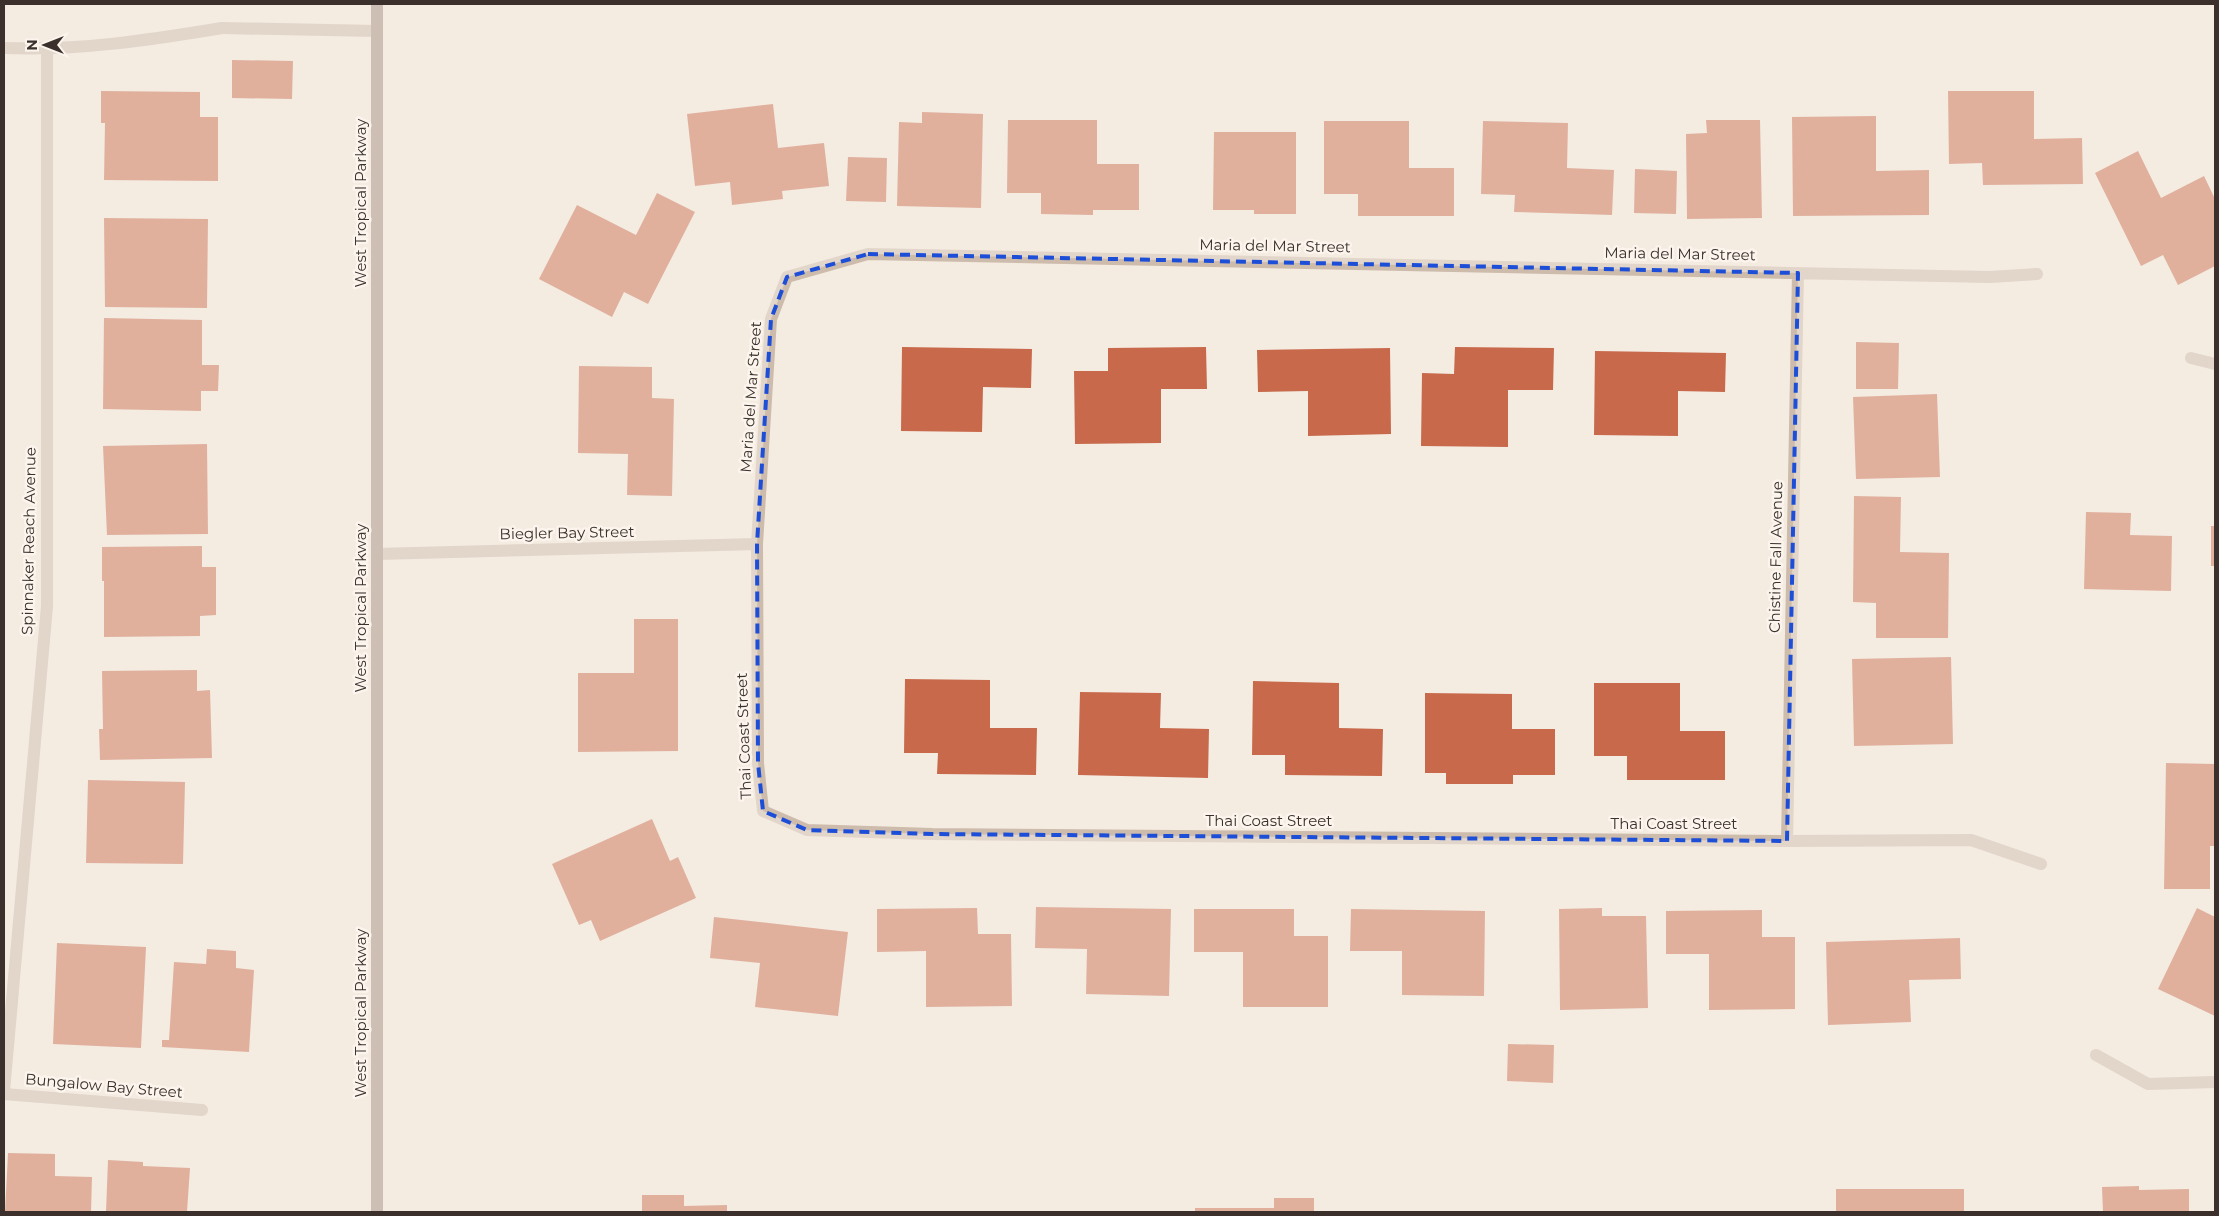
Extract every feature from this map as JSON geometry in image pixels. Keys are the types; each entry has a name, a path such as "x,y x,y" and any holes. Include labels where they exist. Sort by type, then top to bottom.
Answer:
{"main road":[{"name":"West Tropical Parkway","path":"376,4 377,1212"}],"street":[{"path":"4,48 46,50 146,41 222,28 377,31"},
{"name":"Spinnaker Reach Avenue","path":"4,1092 47,606 46,50"},
{"name":"Maria del Mar Street","path":"757,544 771,319 787,276 868,254 1798,273 1990,276 2037,274"},
{"name":"Chistine Fall Avenue","path":"1787,841 1798,273"},
{"path":"2191,358 2215,364"},
{"name":"Biegler Bay Street","path":"377,554 757,544"},
{"name":"Thai Coast Street","path":"757,544 758,763 763,811 808,830 942,834 1787,841 1971,840 2041,864"},
{"path":"2096,1055 2148,1084 2215,1082"},
{"name":"Bungalow Bay Street","path":"4,1092 202,1110"}],"highlighted area":[{"path":"868,254 1798,273 1787,841 932,834 807,830 763,811 758,763 757,544 771,319 787,277"}],"building":[{"path":"232,60 293,61 292,99 232,98"},
{"path":"101,91 200,92 200,117 218,117 218,181 104,180 105,123 101,123"},
{"path":"1948,91 2034,91 2034,139 2082,138 2083,184 1983,185 1982,163 1949,164"},
{"path":"773,104 778,148 824,143 829,186 782,191 783,199 732,205 730,182 695,186 687,114"},
{"path":"922,112 983,114 981,208 897,206 899,122 922,123"},
{"path":"1876,116 1876,171 1929,170 1929,215 1793,216 1792,117"},
{"path":"1008,120 1097,120 1097,164 1139,164 1139,210 1093,210 1093,215 1041,214 1041,193 1007,193"},
{"path":"1706,120 1760,120 1762,218 1687,219 1686,134 1707,133"},
{"path":"1324,121 1409,121 1409,168 1454,168 1454,216 1358,216 1358,194 1324,194"},
{"path":"1483,121 1568,123 1567,168 1614,170 1612,215 1514,212 1515,195 1481,194"},
{"path":"1214,132 1296,132 1296,214 1254,214 1254,210 1213,210"},
{"path":"2138,151 2161,198 2204,176 2215,199 2215,266 2178,285 2163,255 2141,266 2095,173"},
{"path":"848,157 887,158 886,202 846,201"},
{"path":"1635,169 1677,171 1676,214 1634,213"},
{"path":"657,193 695,212 648,304 624,292 612,317 539,279 577,205 636,235"},
{"path":"104,218 208,219 207,308 105,307"},
{"path":"104,318 202,320 202,365 219,365 218,391 201,391 201,411 103,409"},
{"path":"1856,342 1899,343 1898,389 1856,389"},
{"path":"902,347 1032,349 1031,388 983,387 982,432 901,431"},
{"path":"1206,347 1207,389 1161,389 1161,443 1075,444 1074,371 1108,371 1108,348"},
{"path":"1455,347 1554,348 1553,390 1508,390 1508,447 1421,446 1422,373 1454,374"},
{"path":"1390,348 1391,434 1308,436 1308,391 1258,392 1257,350"},
{"path":"1595,351 1726,353 1725,392 1678,391 1678,436 1594,435"},
{"path":"579,366 652,367 652,398 674,399 672,496 627,495 628,454 578,453"},
{"path":"1937,394 1940,477 1856,479 1853,397"},
{"path":"207,444 208,534 107,535 103,446"},
{"path":"1854,496 1901,497 1900,552 1949,553 1948,638 1876,638 1876,603 1853,602"},
{"path":"2086,512 2131,513 2130,535 2172,536 2171,591 2084,589"},
{"path":"2211,526 2215,526 2215,566 2211,566"},
{"path":"202,546 202,567 216,567 216,615 200,616 200,636 104,637 102,547"},
{"path":"634,619 678,619 678,751 578,752 578,673 634,673"},
{"path":"1951,657 1953,744 1854,746 1852,659"},
{"path":"197,670 197,691 210,690 212,758 100,760 99,729 103,729 102,671"},
{"path":"905,679 990,680 990,728 1037,728 1036,775 937,774 938,753 904,753"},
{"path":"1253,681 1339,683 1339,728 1383,729 1382,776 1285,775 1285,755 1252,755"},
{"path":"1594,683 1680,683 1680,731 1725,731 1725,780 1627,780 1627,756 1594,756"},
{"path":"1080,692 1161,693 1160,728 1209,729 1208,778 1078,775"},
{"path":"1425,693 1512,694 1512,729 1555,729 1555,775 1513,775 1513,784 1446,784 1446,773 1425,773"},
{"path":"2166,763 2215,764 2215,846 2210,846 2210,889 2164,889"},
{"path":"88,780 185,782 183,864 86,863"},
{"path":"652,819 670,861 678,857 696,898 600,941 591,920 579,925 552,864"},
{"path":"1036,907 1171,909 1169,996 1086,994 1087,949 1035,948"},
{"path":"977,908 978,934 1011,934 1012,1006 926,1007 926,951 877,952 877,909"},
{"path":"1602,908 1602,916 1646,916 1648,1008 1560,1010 1559,909"},
{"path":"2197,908 2215,917 2215,1016 2158,989"},
{"path":"1194,909 1294,909 1294,936 1328,936 1328,1007 1243,1007 1243,952 1194,952"},
{"path":"1351,909 1485,911 1484,996 1402,995 1402,951 1350,951"},
{"path":"1762,910 1762,937 1795,937 1795,1009 1709,1010 1709,954 1666,954 1666,911"},
{"path":"714,917 848,932 838,1016 755,1007 760,963 710,958"},
{"path":"1960,938 1961,979 1909,980 1911,1022 1828,1025 1826,942"},
{"path":"57,943 146,947 141,1048 53,1044"},
{"path":"207,949 236,951 236,968 254,970 249,1052 162,1047 162,1040 169,1040 174,962 206,964"},
{"path":"1508,1044 1554,1045 1553,1083 1507,1081"},
{"path":"8,1153 55,1154 55,1176 92,1177 91,1212 5,1212"},
{"path":"108,1160 143,1162 143,1166 190,1168 187,1212 106,1212"},
{"path":"2139,1186 2139,1190 2189,1189 2189,1212 2103,1212 2102,1187"},
{"path":"1836,1189 1964,1189 1964,1212 1836,1212"},
{"path":"642,1195 684,1195 684,1206 727,1205 727,1212 642,1212"},
{"path":"1274,1198 1314,1198 1314,1212 1195,1212 1195,1208 1274,1208"}]}
